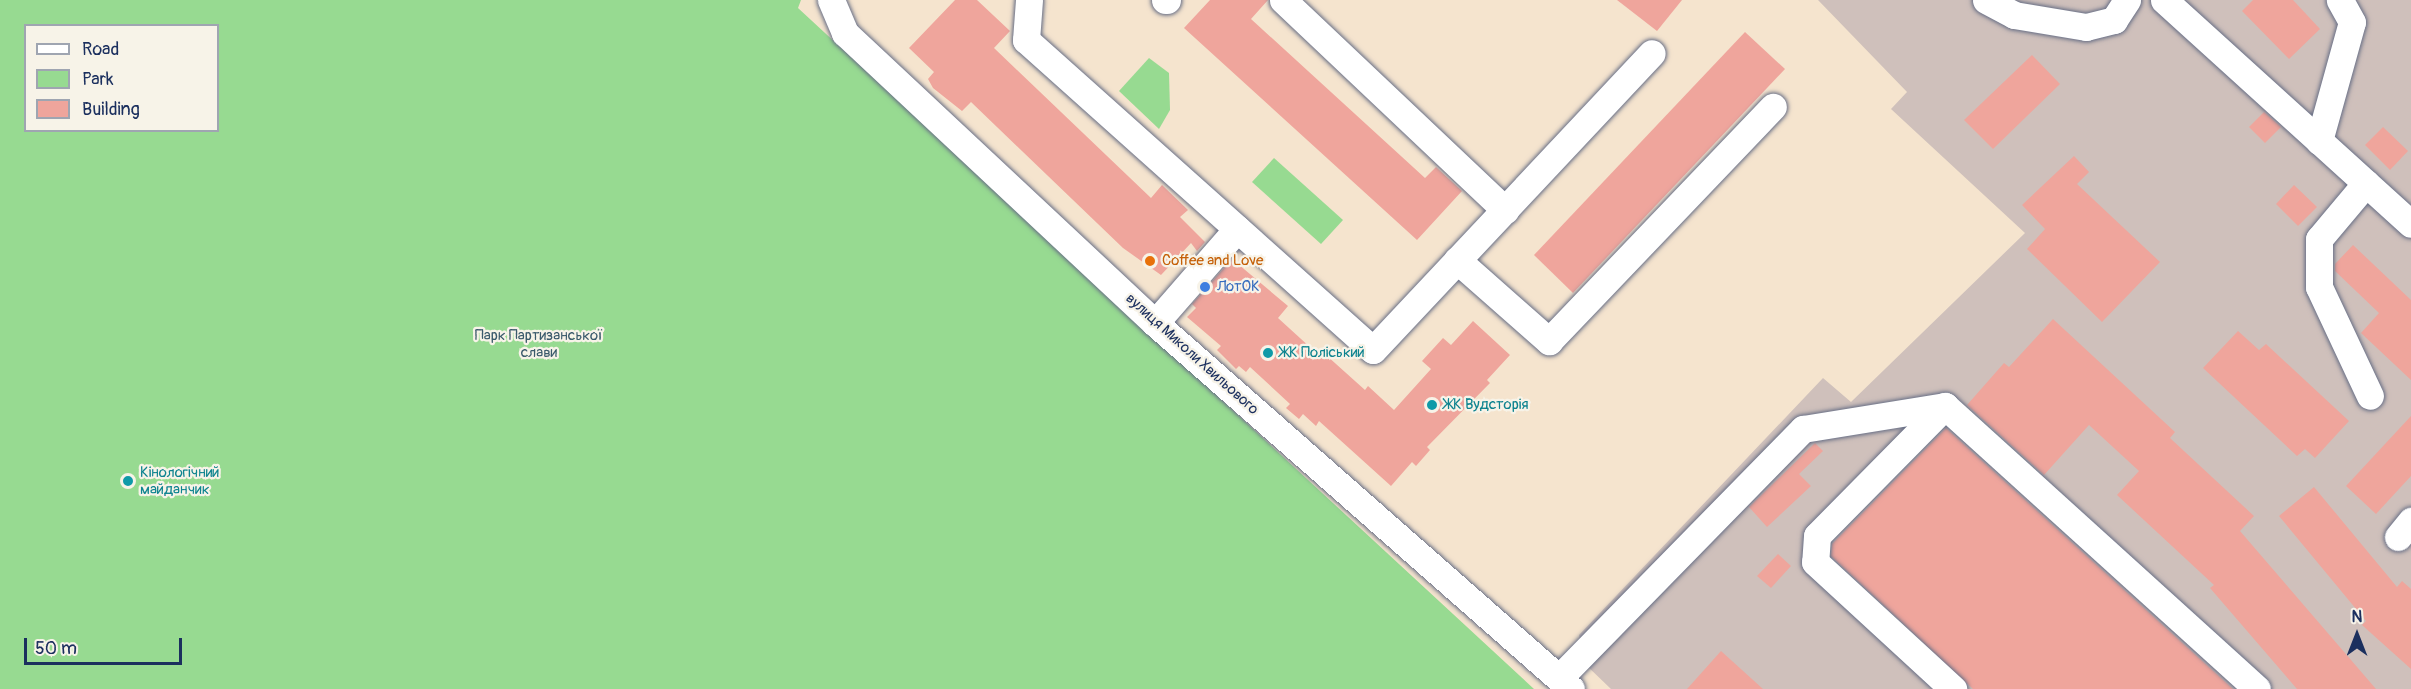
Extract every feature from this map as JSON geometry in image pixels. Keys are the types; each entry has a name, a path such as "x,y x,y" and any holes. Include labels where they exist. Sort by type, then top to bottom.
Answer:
{"street":[{"path":"1029,0 1026,40 1373,350 1652,53"},
{"path":"1283,0 1505,210"},
{"path":"1986,0 2014,15 2086,27 2114,20 2127,0"},
{"path":"2164,0 2411,224"},
{"path":"2319,141 2352,22 2340,0"},
{"name":"вулиця Миколи Хвильового","path":"831,1 845,33 1155,323 1565,683"},
{"path":"1457,260 1549,341 1773,107"},
{"path":"2366,183 2319,239 2319,287 2370,396"},
{"path":"1155,323 1237,229"},
{"path":"1565,683 1803,429 1945,406"},
{"path":"1945,406 1816,536 1815,562 1953,689"},
{"path":"1945,406 2257,689"}],"shaded area":[{"path":"1818,0 2411,0 2411,689 1611,689 1585,664 1579,635 1823,378 1851,402 2025,233 1891,109 1907,92"}],"green space":[{"name":"Парк Партизанської слави","path":"0,0 801,0 798,8 1534,689 0,689"},
{"path":"1149,58 1169,73 1170,110 1159,129 1119,91"},
{"path":"1274,158 1343,220 1321,244 1252,182"}],"building":[{"path":"955,0 977,0 1010,31 994,48 1151,198 1162,185 1188,210 1180,217 1205,242 1197,251 1191,243 1161,275 1123,248 971,102 962,111 933,88 928,79 934,72 909,48"},
{"path":"1210,0 1268,0 1251,19 1425,178 1436,167 1462,191 1417,240 1184,28"},
{"path":"1617,0 1682,0 1657,31"},
{"path":"2253,0 2293,0 2320,29 2289,59 2242,11"},
{"path":"1745,32 1785,69 1573,293 1534,255"},
{"path":"2032,55 2060,84 1993,149 1964,120"},
{"path":"2264,112 2281,127 2265,143 2249,127"},
{"path":"2383,127 2408,151 2390,170 2365,145"},
{"path":"2074,156 2089,172 2077,184 2160,262 2102,322 2027,249 2045,229 2022,205"},
{"path":"2294,185 2317,207 2298,226 2276,204"},
{"path":"2353,245 2411,300 2411,380 2361,333 2379,313 2335,271 2335,264"},
{"path":"1232,259 1288,306 1278,318 1323,359 1326,355 1365,390 1368,386 1394,410 1431,369 1422,361 1443,338 1451,345 1473,321 1510,355 1487,380 1490,383 1427,447 1430,450 1416,466 1412,462 1391,486 1319,421 1316,426 1303,414 1299,419 1286,408 1290,404 1250,367 1246,372 1239,366 1236,369 1217,350 1221,346 1187,317 1196,308 1192,304"},
{"path":"2053,319 2175,432 2170,438 2254,516 2240,531 2376,689 2297,689 2210,588 2214,585 2117,495 2139,471 2089,425 2044,475 1967,405 2004,363 2009,367"},
{"path":"2238,331 2259,350 2266,344 2349,421 2315,458 2305,449 2297,456 2203,368"},
{"path":"2411,416 2411,476 2376,514 2346,486"},
{"path":"1946,428 2233,689 1973,689 1831,556 1832,544"},
{"path":"1815,443 1823,451 1799,474 1811,486 1767,527 1749,507"},
{"path":"2314,487 2397,587 2402,581 2411,589 2411,669 2362,625 2366,621 2279,516"},
{"path":"1778,554 1791,566 1771,588 1757,576"},
{"path":"1721,651 1763,689 1687,689"}],"place":[{"name":"Coffee and Love","path":"1150,261"},
{"name":"ЛотОК","path":"1205,287"},
{"name":"ЖК Поліський","path":"1268,353"},
{"name":"ЖК Вудсторія","path":"1432,405"},
{"name":"Кінологічний майданчик","path":"128,481"}]}
